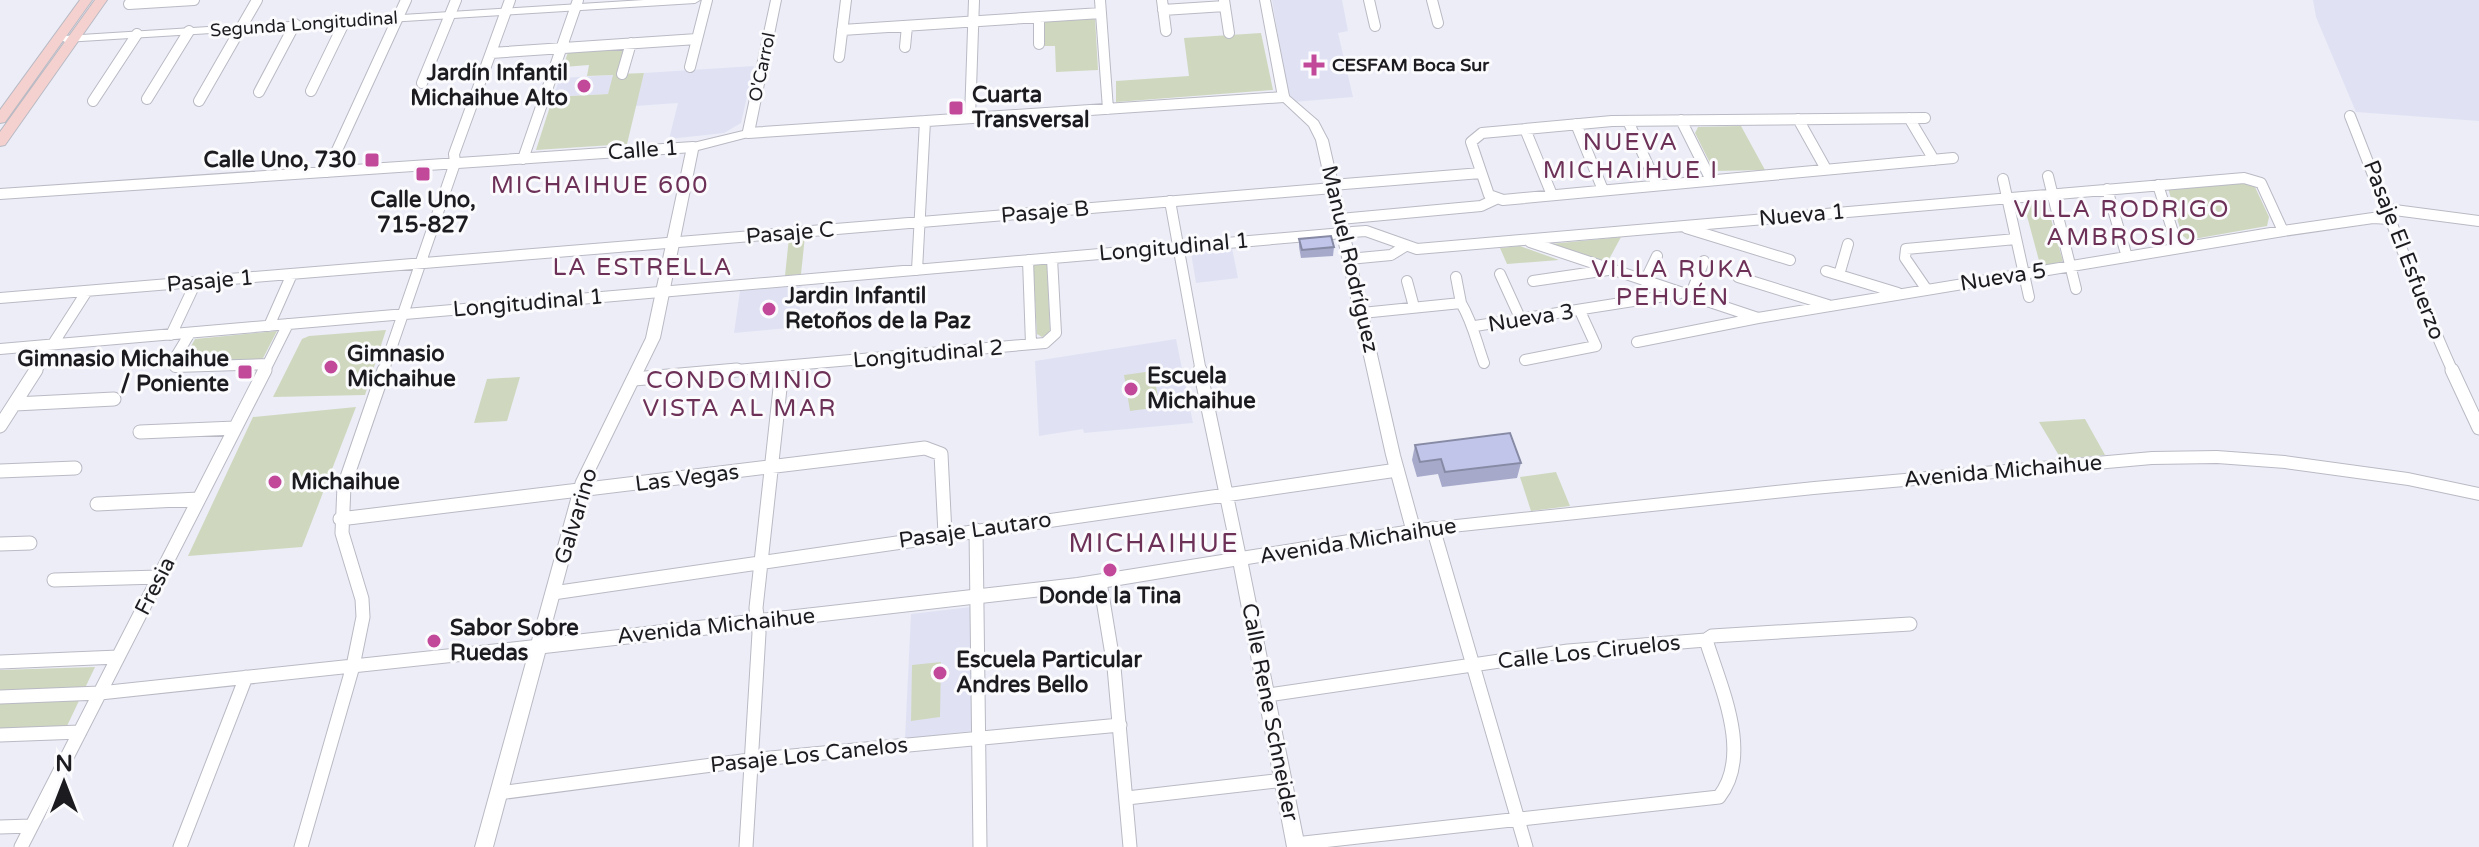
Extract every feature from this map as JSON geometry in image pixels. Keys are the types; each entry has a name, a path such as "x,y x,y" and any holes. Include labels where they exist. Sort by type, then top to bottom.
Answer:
{"main road":[{"path":"0,119 86,0"},
{"path":"0,142 101,0"}],"street":[{"path":"129,4 194,0"},
{"path":"199,101 257,0"},
{"path":"327,172 406,0"},
{"path":"422,83 456,0"},
{"path":"301,847 353,666 363,607 340,519 344,486 455,163 454,154 510,0"},
{"name":"Segunda Longitudinal","path":"58,39 505,12 576,4 695,0"},
{"path":"690,67 707,0"},
{"name":"O'Carrol","path":"748,133 776,0"},
{"path":"839,57 846,0"},
{"path":"970,118 974,0"},
{"path":"1100,0 1108,109"},
{"path":"1265,0 1284,97"},
{"path":"1369,0 1375,26"},
{"path":"1432,0 1438,23"},
{"path":"1166,31 1163,5 1224,3 1229,33"},
{"path":"523,159 576,4"},
{"path":"842,30 1101,13"},
{"path":"1039,17 1039,44"},
{"path":"311,91 345,21"},
{"path":"259,92 295,24"},
{"path":"905,47 907,26"},
{"path":"147,99 189,31"},
{"path":"93,101 137,34"},
{"path":"491,53 697,39"},
{"path":"622,74 631,43"},
{"name":"Calle 1","path":"0,194 693,147 748,133 1284,97"},
{"name":"Manuel Rodríguez","path":"1284,97 1320,134 1345,228 1349,259 1397,470 1414,531"},
{"name":"Pasaje El Esfuerzo","path":"2350,116 2411,280 2479,428"},
{"path":"1909,118 1934,160"},
{"path":"1496,199 1489,195 1472,137 1525,129 1628,121 1925,118"},
{"path":"1798,119 1826,169"},
{"path":"1681,120 1711,180"},
{"path":"917,270 925,121"},
{"path":"1628,121 1657,185"},
{"path":"1576,124 1603,190"},
{"path":"1525,129 1552,195"},
{"name":"Galvarino","path":"484,847 580,492 589,467 653,338 693,147"},
{"name":"Longitudinal 1","path":"0,349 1176,247 1345,228 1481,206 1496,199 1953,158"},
{"name":"Pasaje B","path":"920,222 1481,173"},
{"path":"2048,176 2076,289"},
{"path":"2003,179 2029,297"},
{"name":"Nueva 1","path":"1345,228 1366,231 1404,247 1417,249 2254,179 2261,183 2283,231"},
{"path":"2158,185 2178,248"},
{"path":"2107,189 2127,257"},
{"name":"Calle Rene Schneider","path":"1170,201 1176,247 1296,846"},
{"name":"Nueva 5","path":"1637,342 1758,318 2389,214 2479,221"},
{"name":"Pasaje C","path":"420,264 920,222"},
{"path":"1679,226 1790,260"},
{"path":"1927,290 1905,258 1906,249 2016,239"},
{"path":"1523,240 1758,318"},
{"path":"1839,275 1848,244"},
{"path":"1349,259 1391,255 1404,247"},
{"path":"1645,281 1657,256"},
{"name":"Longitudinal 2","path":"634,379 1048,341 1056,333 1052,258"},
{"name":"Longitudinal 2","path":"1028,260 1031,344"},
{"path":"1686,294 1704,261"},
{"name":"Pasaje 1","path":"0,298 420,264"},
{"path":"1533,281 1612,269"},
{"path":"1826,271 1901,294"},
{"path":"269,326 292,274"},
{"path":"1500,274 1521,320"},
{"path":"1456,277 1461,303 1475,326 1474,339 1484,363"},
{"path":"1738,277 1831,306"},
{"path":"1407,281 1414,307"},
{"path":"171,335 196,282"},
{"path":"0,426 87,291"},
{"name":"Nueva 3","path":"1475,326 1686,294"},
{"path":"1362,313 1461,303"},
{"path":"1525,360 1594,347 1596,342 1580,311"},
{"name":"Fresia","path":"21,847 288,324"},
{"path":"190,333 172,363 175,367 268,364"},
{"path":"746,847 761,560 782,367"},
{"path":"15,404 114,399"},
{"path":"140,432 235,428"},
{"name":"Las Vegas","path":"340,519 925,448 938,450 945,534"},
{"name":"Avenida Michaihue","path":"0,697 100,693 977,597 1100,582 1433,528 1814,488 2184,457 2285,462 2408,479 2479,494"},
{"path":"0,471 75,468"},
{"name":"Pasaje Lautaro","path":"553,593 761,560 1397,470"},
{"path":"97,504 199,499"},
{"path":"1433,528 1526,847"},
{"path":"976,530 980,847"},
{"path":"0,544 30,543"},
{"path":"54,580 159,577"},
{"path":"1100,582 1120,725 1130,847"},
{"name":"Calle Los Ciruelos","path":"1268,695 1568,651 1706,640 1712,636 1910,624"},
{"path":"1296,846 1708,800 1723,795 1730,783 1734,743 1706,640"},
{"path":"0,662 118,657"},
{"path":"180,847 246,677"},
{"name":"Pasaje Los Canelos","path":"499,793 750,760 1120,725"},
{"path":"0,735 80,732"},
{"path":"1127,798 1284,780"},
{"path":"0,827 31,826"}],"shaded area":[{"name":"CESFAM Boca Sur","path":"1272,0 1342,0 1348,31 1338,33 1353,97 1293,102 1288,96"},
{"path":"2313,0 2479,0 2479,121 2356,112 2316,17"},
{"path":"754,66 741,123 724,133 669,139 678,103 635,106 644,73"},
{"name":"Jardín Infantil Michaihue Alto","path":"614,75 608,94 553,97 560,78"},
{"path":"1232,248 1238,278 1196,283 1191,253"},
{"name":"Jardin Infantil Retoños de la Paz","path":"802,286 798,327 734,333 740,291"},
{"name":"Escuela Michaihue","path":"1176,339 1193,423 1084,433 1083,429 1039,436 1035,361"},
{"name":"Escuela Particular Andres Bello","path":"971,607 972,731 905,739 911,614"}],"green space":[{"path":"1095,18 1098,70 1056,72 1055,46 1043,46 1043,21"},
{"path":"1261,33 1273,90 1116,102 1116,81 1189,76 1184,38"},
{"path":"626,47 619,74 644,73 627,144 536,150 553,97 608,94 613,75 587,76 589,65 563,67 569,49"},
{"path":"1741,126 1765,170 1714,171 1695,133 1698,127"},
{"path":"2247,182 2255,187 2269,217 2267,226 2188,240 2182,235 2168,188"},
{"path":"2045,198 2063,261 2041,268 2023,201"},
{"path":"805,236 801,274 785,276 789,237"},
{"path":"1621,237 1607,263 1551,244"},
{"path":"1520,246 1559,260 1507,264 1500,248"},
{"path":"1047,263 1050,332 1042,337 1037,334 1033,265"},
{"name":"Gimnasio Michaihue","path":"386,330 365,395 273,397 302,339"},
{"path":"277,331 261,362 181,364 195,339"},
{"path":"1153,371 1160,407 1130,411 1124,375"},
{"path":"520,377 507,421 474,423 487,379"},
{"name":"Michaihue","path":"356,407 302,547 188,556 253,417"},
{"path":"2085,419 2105,455 2061,459 2039,422"},
{"path":"1556,472 1570,506 1531,511 1520,477"},
{"path":"941,662 940,717 911,721 912,665"},
{"path":"95,667 67,726 0,730 0,670"}],"building":[{"path":"1331,236 1334,247 1302,250 1299,239"},
{"path":"1510,433 1521,463 1445,472 1441,459 1420,462 1415,445"}],"place":[{"name":"CESFAM Boca Sur","path":"1314,65"},
{"name":"Jardín Infantil Michaihue Alto","path":"584,86"},
{"name":"Cuarta Transversal","path":"956,108"},
{"name":"Calle Uno, 730","path":"372,160"},
{"name":"Calle Uno, 715-827","path":"423,174"},
{"name":"Jardin Infantil Retoños de la Paz","path":"769,309"},
{"name":"Gimnasio Michaihue","path":"331,367"},
{"name":"Gimnasio Michaihue / Poniente","path":"245,372"},
{"name":"Escuela Michaihue","path":"1131,389"},
{"name":"Michaihue","path":"275,482"},
{"name":"Donde la Tina","path":"1110,570"},
{"name":"Sabor Sobre Ruedas","path":"434,641"},
{"name":"Escuela Particular Andres Bello","path":"940,673"}],"district":[{"name":"NUEVA MICHAIHUE I","path":"1631,156"},
{"name":"MICHAIHUE 600","path":"600,185"},
{"name":"VILLA RODRIGO AMBROSIO","path":"2122,223"},
{"name":"LA ESTRELLA","path":"643,267"},
{"name":"VILLA RUKA PEHUÉN","path":"1673,283"},
{"name":"CONDOMINIO VISTA AL MAR","path":"740,394"},
{"name":"MICHAIHUE","path":"1154,543"}]}
